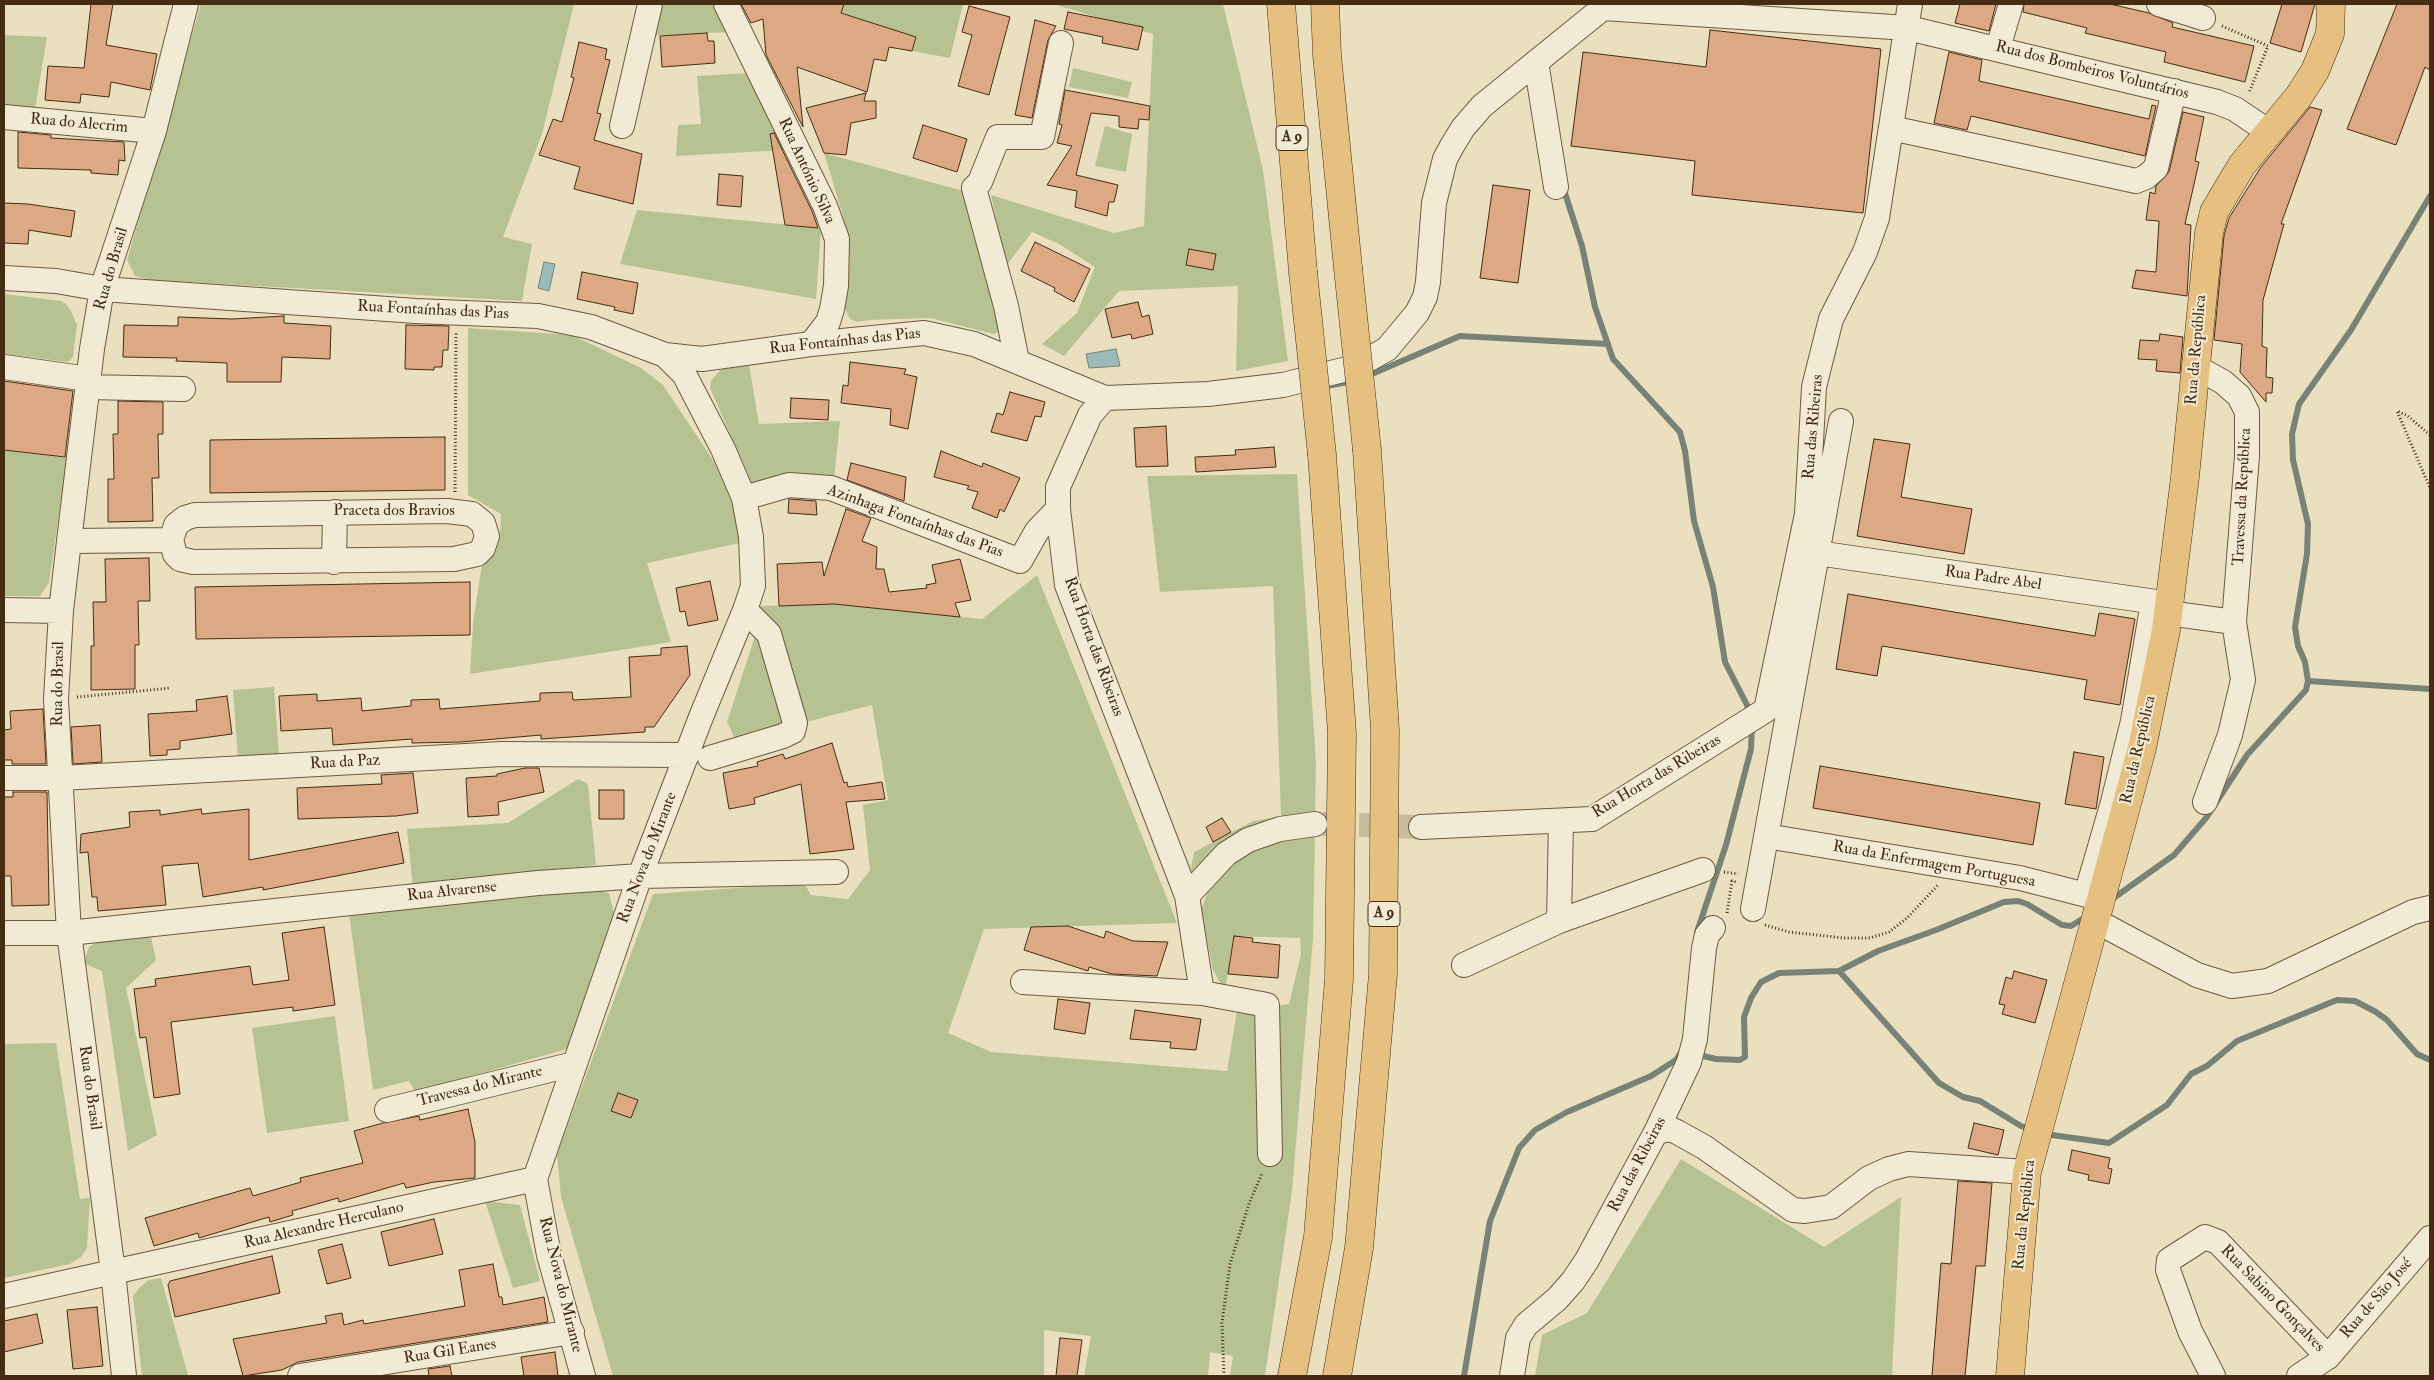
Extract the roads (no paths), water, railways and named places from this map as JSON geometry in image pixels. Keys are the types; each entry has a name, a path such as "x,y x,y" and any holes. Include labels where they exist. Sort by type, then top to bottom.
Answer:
{"main road":[{"name":"A 9","path":"1281,4 1303,272 1322,455 1342,733 1338,979 1318,1238 1292,1376"},
{"name":"A 9","path":"1325,4 1327,56 1367,450 1385,730 1383,974 1359,1248 1337,1376"},
{"name":"Rua da República","path":"2010,1376 2027,1172 2094,905 2142,748 2164,606 2196,367 2209,233 2214,212 2242,165 2299,96 2315,71 2330,34 2331,4"}],"street":[{"name":"Rua do Brasil","path":"124,1376 114,1272 69,933 56,698 61,611 88,383 102,289 154,131 186,4"},
{"path":"622,126 650,4"},
{"name":"Rua António Silva","path":"726,4 825,206 837,239 836,286 832,309 828,322 811,344"},
{"name":"Rua das Ribeiras","path":"1766,710 1807,514 1814,387 1831,319 1865,252 1877,218 1908,28 1910,4"},
{"path":"1998,48 2011,4"},
{"path":"2158,4 2203,18"},
{"name":"Rua Fontaínhas das Pias","path":"4,278 56,282 102,289 457,313 538,316 600,330 665,355 702,359 811,344 924,333 974,344 1105,398 1208,394 1283,385 1355,367 1387,349 1417,313 1425,297 1428,282 1434,203 1445,159 1463,128 1482,106 1605,6"},
{"name":"Rua dos Bombeiros Voluntários","path":"1605,6 1908,28 1998,48 2217,102 2239,112 2269,132"},
{"path":"1017,361 1006,306 974,188 980,182 998,137 1042,137 1061,43"},
{"path":"1536,62 1556,187"},
{"path":"1891,128 2136,181 2146,177 2156,168 2174,91"},
{"name":"Rua do Alecrim","path":"4,117 154,131"},
{"name":"Rua Nova do Mirante","path":"583,1376 549,1255 535,1179 640,876 698,756 753,586 751,537 744,498 723,449 684,374 665,355"},
{"path":"4,367 88,383 183,389"},
{"name":"Travessa da República","path":"2196,367 2239,396 2247,412 2247,456 2234,622 2243,680 2230,735 2206,802"},
{"name":"Rua Horta das Ribeiras","path":"1105,398 1090,415 1058,487 1058,509 1067,585 1187,896 1202,993"},
{"path":"1757,917 1759,876 1841,421"},
{"name":"Azinhaga Fontaínhas das Pias","path":"744,498 789,485 831,488 1020,561 1036,531 1058,509"},
{"path":"334,562 335,512"},
{"name":"Praceta dos Bravios","path":"335,512 455,512 472,514 483,523 487,536 486,541 477,554 454,559 334,562 193,562 180,559 175,554 171,540 176,525 190,516 335,512"},
{"path":"69,541 171,540"},
{"name":"Rua Padre Abel","path":"1817,553 2164,606"},
{"path":"2164,606 2234,622"},
{"path":"4,610 61,611"},
{"name":"Rua da Paz","path":"4,778 61,778 502,754 698,756 783,736 792,731 795,723 769,634 746,610"},
{"name":"Rua Horta das Ribeiras","path":"1421,827 1592,819 1766,710"},
{"path":"1558,921 1561,821"},
{"path":"1187,896 1226,854 1248,840 1280,829 1315,824"},
{"name":"Rua da Enfermagem Portuguesa","path":"1766,836 2020,878 2094,905 2197,975 2232,986 2268,981 2413,912 2430,908"},
{"path":"1464,965 1558,921 1704,870"},
{"name":"Rua Alvarense","path":"4,933 69,933 538,883 640,876 836,872"},
{"name":"Rua das Ribeiras","path":"1512,1376 1518,1338 1526,1325 1557,1299 1583,1267 1656,1132 1689,1062 1695,1039 1704,948 1707,935 1713,928"},
{"path":"1023,982 1202,993 1267,1006 1270,1154"},
{"name":"Travessa do Mirante","path":"387,1110 574,1064"},
{"path":"1656,1132 1670,1129 1704,1147 1792,1210 1832,1206 1868,1178 1889,1169 1908,1164 2027,1172"},
{"name":"Rua Alexandre Herculano","path":"4,1296 535,1179"},
{"name":"Rua Sabino Gonçalves","path":"2213,1376 2190,1331 2168,1270 2169,1260 2205,1237 2218,1242 2328,1357"},
{"name":"Rua de São José","path":"2299,1376 2328,1357 2430,1238"},
{"name":"Rua Gil Eanes","path":"300,1376 572,1332"}],"water":[{"path":"544,262 555,264 549,291 538,288"},
{"path":"1116,349 1120,366 1089,368 1086,354"}],"waterway":[{"path":"1563,187 1582,246 1595,307 1613,359 1680,432 1685,451 1694,521 1713,587 1725,662 1747,705 1749,715"},
{"path":"2108,902 2174,855 2206,818 2247,755 2306,690 2308,681 2305,662 2298,646 2295,627 2307,554 2308,524 2293,460 2292,434 2299,404 2351,330 2430,196"},
{"path":"1365,377 1460,336 1608,344"},
{"path":"1322,387 1353,381"},
{"path":"2308,681 2430,689"},
{"path":"1697,932 1726,845 1751,749 1752,725"},
{"path":"1695,1054 1716,1059 1740,1060 1745,1057 1744,1017 1751,998 1761,982 1779,973 1839,971 1878,951 2004,902 2018,901 2027,904 2062,925 2071,926 2087,916"},
{"path":"1839,971 1939,1083 1963,1097 1980,1101 2021,1126 2033,1130"},
{"path":"2045,1134 2109,1143 2167,1105 2191,1074 2207,1066 2237,1041 2337,1000 2355,1001 2376,1012 2387,1020 2417,1054 2430,1060"},
{"path":"1464,1376 1490,1221 1519,1148 1535,1130 1567,1112 1651,1076 1676,1060 1682,1051"}],"tunnel":[{"path":"1323,824 1421,827"}]}
